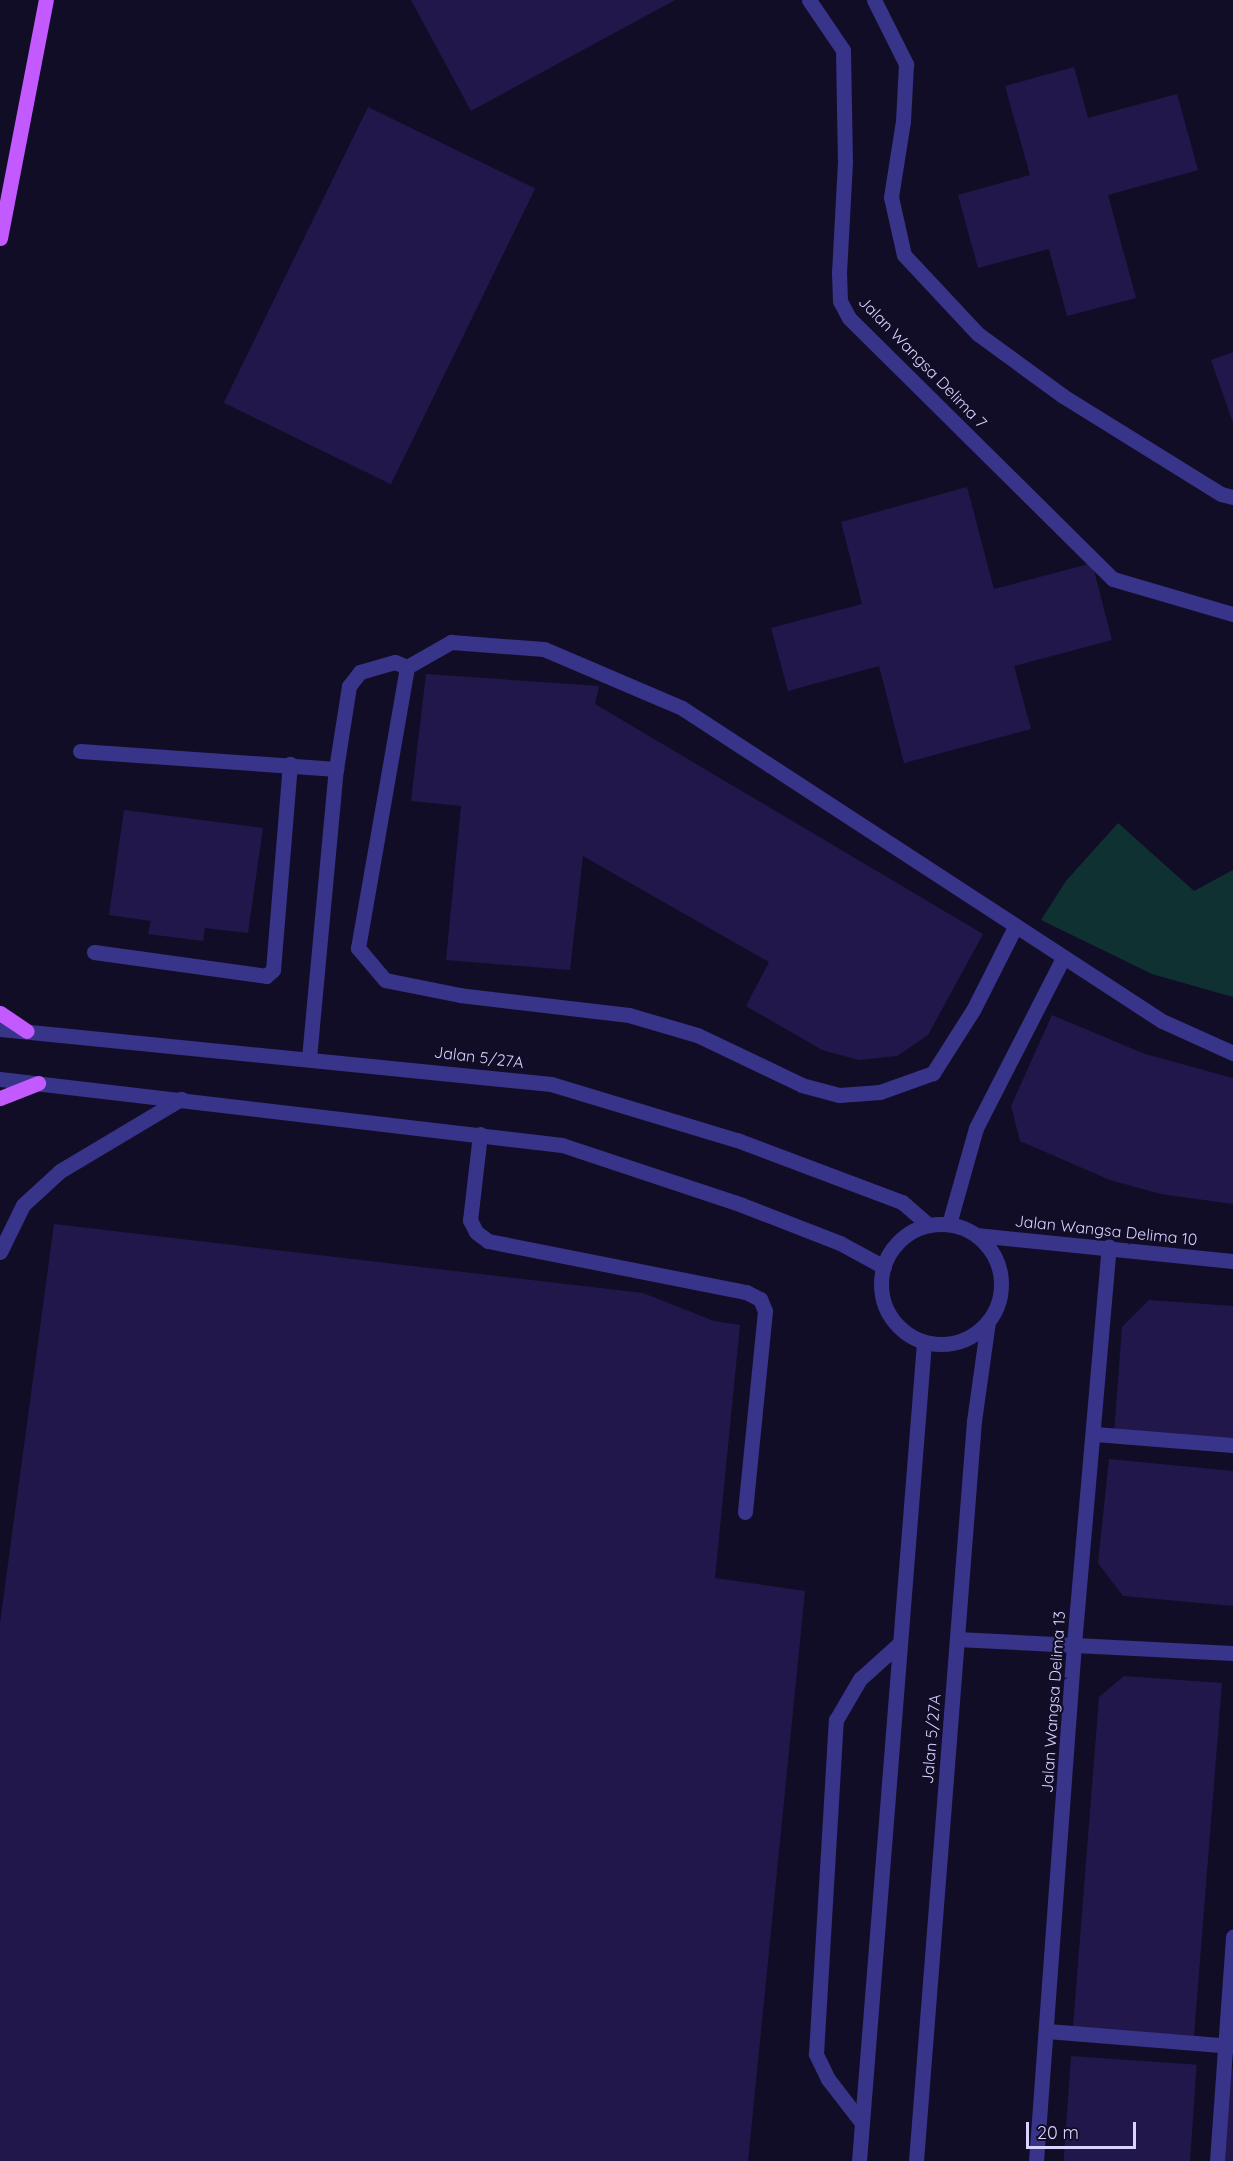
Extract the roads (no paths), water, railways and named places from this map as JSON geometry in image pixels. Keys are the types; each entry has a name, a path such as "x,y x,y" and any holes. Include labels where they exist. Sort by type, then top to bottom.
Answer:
{"main road":[{"path":"0,238 46,0"},
{"path":"0,1012 27,1031"},
{"path":"0,1098 38,1083"}],"street":[{"name":"Jalan Wangsa Delima 7","path":"809,0 843,50 845,162 839,272 840,301 849,318 1113,579 1233,614"},
{"path":"874,0 906,64 903,121 891,197 904,255 978,334 1063,396 1221,494 1233,497"},
{"path":"406,667 452,642 544,649 682,708 1162,1022 1233,1053"},
{"path":"309,1058 336,769 349,686 360,672 395,662 406,667"},
{"path":"406,667 358,948 385,980 460,995 628,1015 697,1035 802,1085 839,1095 879,1092 933,1073 974,1010 1015,927"},
{"path":"81,751 336,769"},
{"path":"93,952 266,976 273,970 290,764"},
{"path":"949,1224 976,1128 1063,958"},
{"name":"Jalan 5/27A","path":"0,1029 309,1058 551,1084 737,1140 902,1202 928,1226"},
{"path":"0,1079 562,1145 742,1205 840,1243 884,1267"},
{"path":"0,1252 24,1205 60,1171 181,1100"},
{"path":"480,1134 470,1220 476,1232 488,1241 746,1292 760,1299 765,1311 745,1512"},
{"path":"949,1224 976,1235 990,1248 999,1266 998,1304 988,1321 973,1334 955,1342 924,1343 891,1317 884,1302 884,1267 901,1240 928,1226 949,1224"},
{"name":"Jalan Wangsa Delima 10","path":"976,1235 1233,1261"},
{"name":"Jalan Wangsa Delima 13","path":"1036,2161 1074,1644 1095,1434 1109,1247"},
{"name":"Jalan 5/27A","path":"915,2161 974,1421 988,1321"},
{"path":"859,2161 924,1343"},
{"path":"1095,1434 1233,1445"},
{"path":"957,1638 1233,1653"},
{"path":"862,2124 828,2079 816,2054 836,1720 860,1679 900,1643"},
{"path":"1217,2161 1229,2046 1233,1937"},
{"path":"1047,2031 1229,2046"}]}
